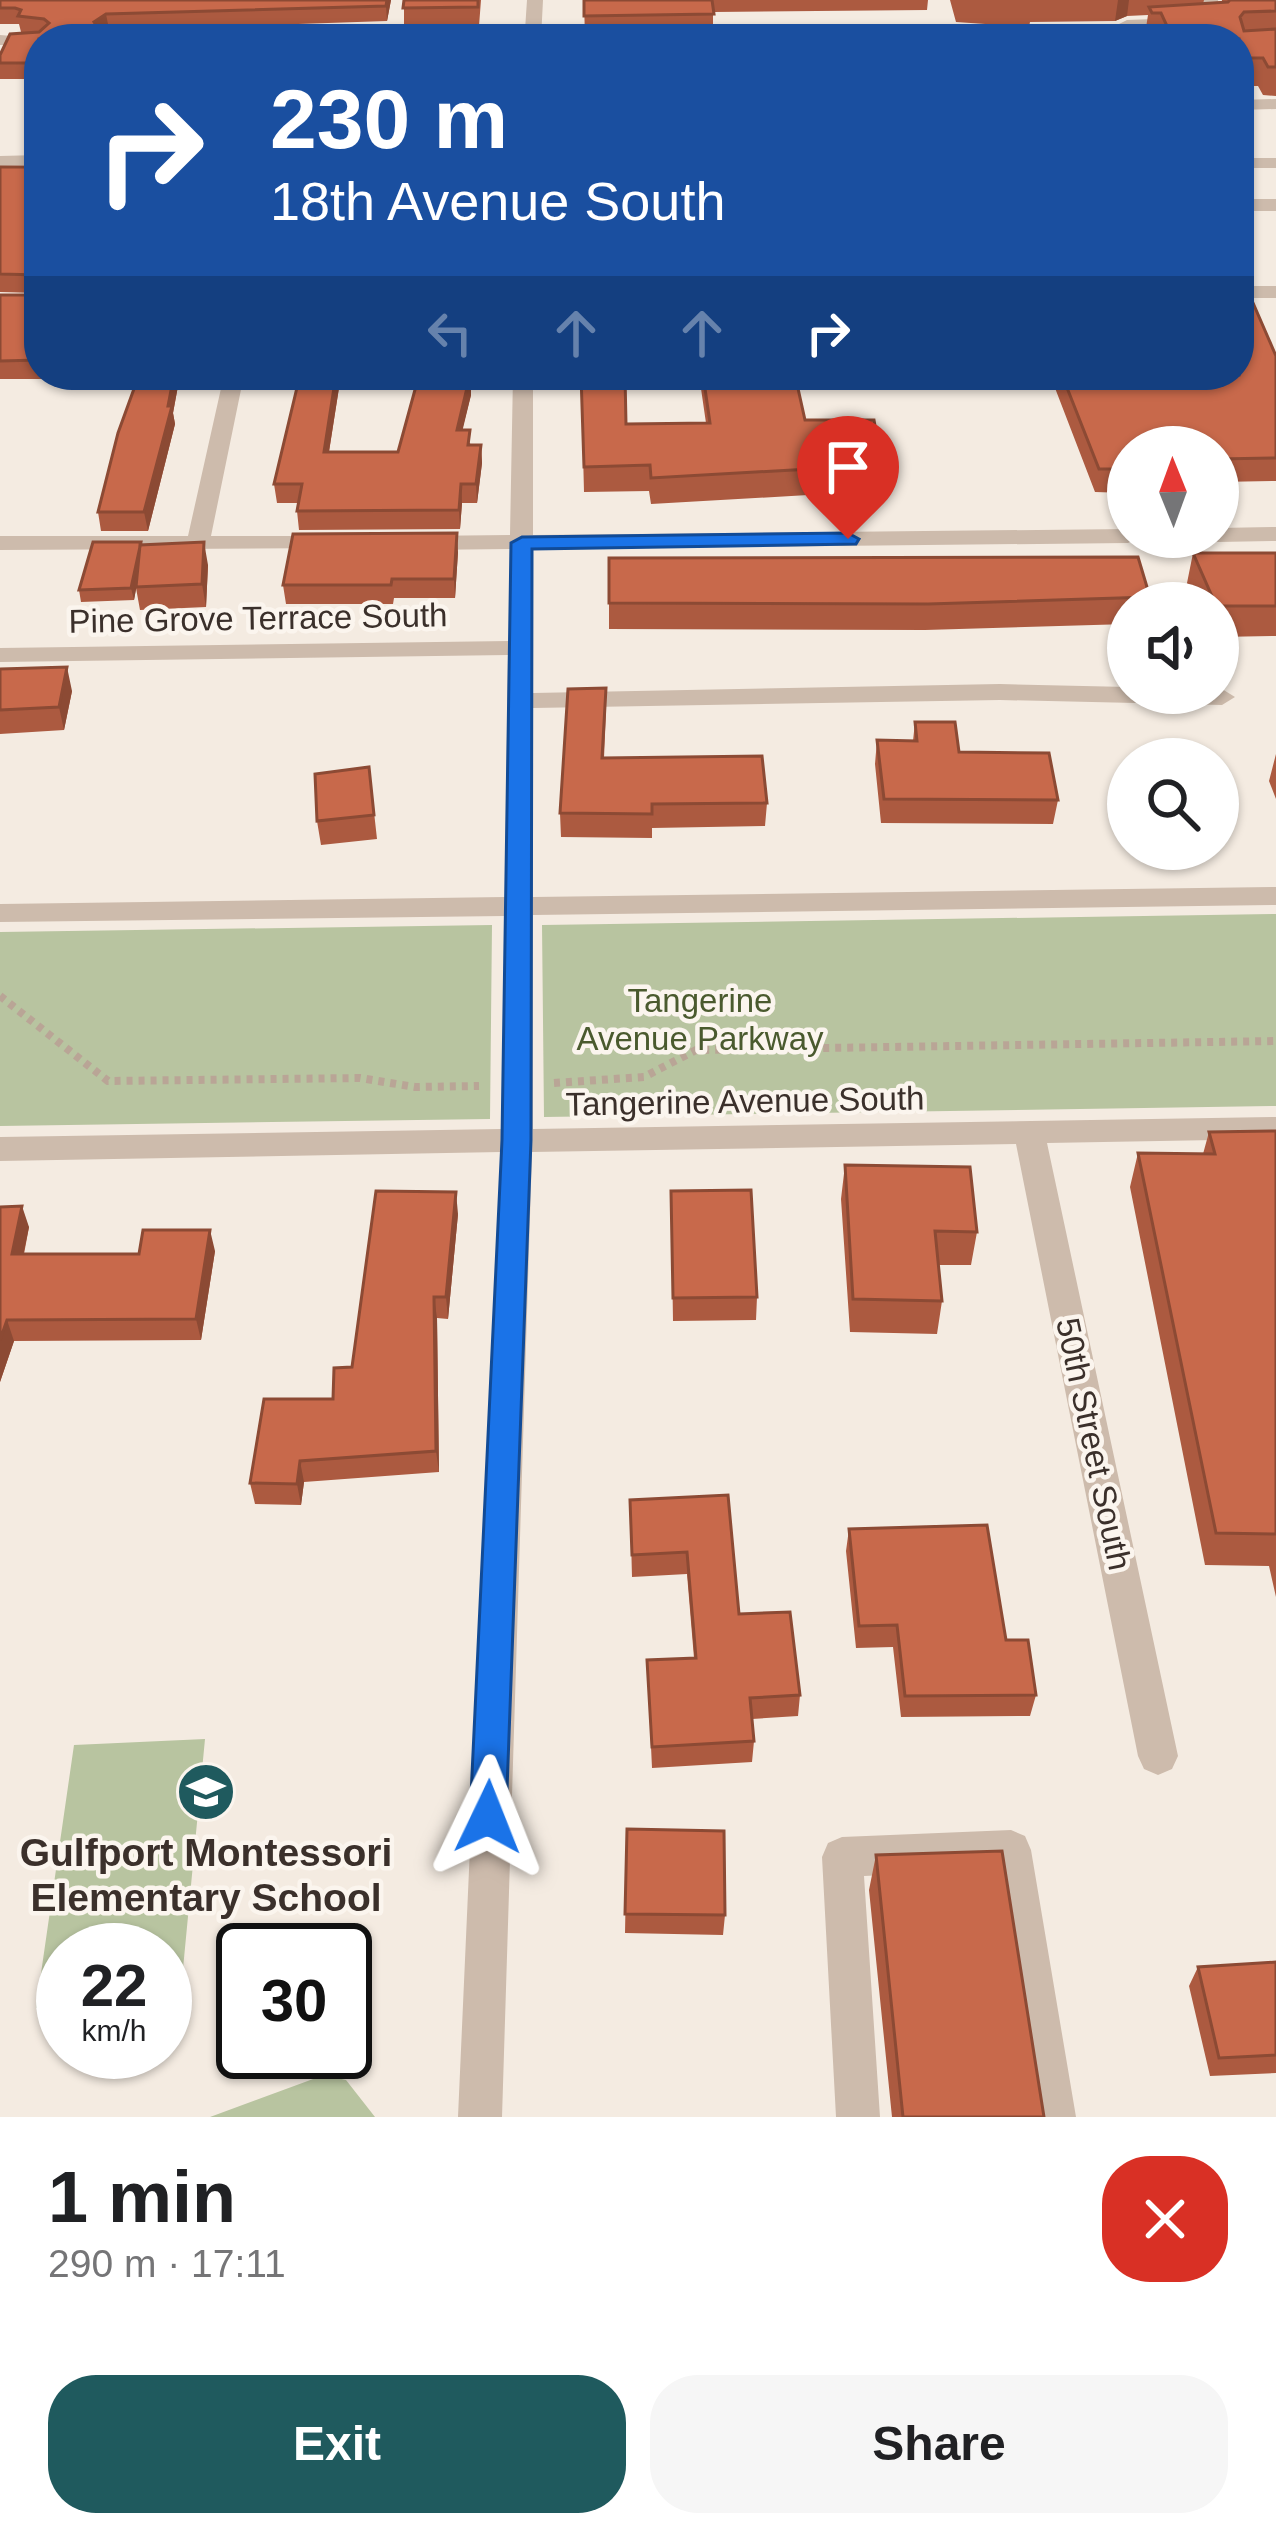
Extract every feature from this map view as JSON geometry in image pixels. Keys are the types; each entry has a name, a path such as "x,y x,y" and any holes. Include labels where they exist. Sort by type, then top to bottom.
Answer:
{"street":[{"path":"1157,24 1217,22 1210,0"},
{"path":"198,544 231,390"},
{"path":"480,2117 517,1140 524,390"},
{"path":"1239,535 1276,534"},
{"path":"406,543 1107,536"},
{"path":"0,543 360,543"},
{"name":"Pine Grove Terrace South","path":"0,655 518,648"},
{"path":"518,701 1000,692 1107,694"},
{"path":"0,914 1276,896"},
{"name":"Tangerine Avenue South","path":"0,1149 1276,1128"},
{"name":"50th Street South","path":"1029,1132 1158,1756"},
{"path":"858,2117 842,1857 1011,1850 1054,2117"}],"path":[{"path":"0,996 108,1081 360,1078 416,1087 500,1085"},
{"path":"543,1084 637,1081 662,1074 696,1050 1276,1040"}],"green space":[{"name":"Tangerine Avenue Parkway","path":"1276,914 1276,1106 544,1117 542,925"},
{"name":"Tangerine Avenue Parkway","path":"492,925 490,1119 0,1126 0,932"},
{"path":"205,1739 187,1923 48,1923 74,1745"},
{"path":"313,2079 342,2079 375,2117 210,2117"}],"building":[{"path":"0,0 387,0 386,6 106,14 95,24 48,24 44,19 18,16 21,10 0,8"},
{"path":"404,0 478,0 478,7 403,8"},
{"path":"584,0 712,0 714,14 584,16"},
{"path":"1276,0 1276,11 1244,12 1242,24 1166,24 1161,13 1152,13 1149,7"},
{"path":"1276,29 1276,67 1268,67 1263,58 1254,58 1254,30"},
{"path":"24,33 24,63 0,63 10,34"},
{"path":"0,167 24,167 24,275 0,274"},
{"path":"0,295 24,295 24,360 0,361"},
{"path":"1254,305 1276,356 1276,458 1239,459 1239,426 1107,426 1107,469 1099,469 1068,390 1254,390"},
{"path":"134,390 171,390 168,406 172,406 144,512 98,512"},
{"path":"296,390 334,390 324,452 398,452 415,390 466,390 457,430 470,430 468,445 481,445 476,484 461,484 459,510 297,511 302,484 274,484"},
{"path":"581,390 625,390 626,424 710,423 705,390 798,390 805,420 874,420 881,461 809,460 810,469 651,478 650,465 584,467"},
{"path":"457,533 454,579 392,579 391,585 283,585 293,534"},
{"path":"93,542 141,542 131,588 79,590"},
{"path":"204,542 202,584 136,587 140,545"},
{"path":"1276,553 1276,606 1239,606 1239,582 1206,582 1195,558"},
{"path":"609,558 1138,558 1146,582 1107,582 1107,598 928,604 609,603"},
{"path":"67,667 59,707 0,710 0,669"},
{"path":"606,688 602,758 762,756 767,803 652,804 652,814 560,813 568,689"},
{"path":"915,722 955,722 959,752 1049,753 1058,800 884,799 877,740 917,741"},
{"path":"369,767 374,815 317,821 315,774"},
{"path":"1276,1131 1276,1534 1216,1533 1138,1153 1215,1154 1209,1132"},
{"path":"845,1165 970,1167 977,1232 935,1231 942,1301 853,1299"},
{"path":"751,1190 757,1297 673,1298 671,1191"},
{"path":"376,1191 456,1192 446,1297 434,1297 436,1451 300,1461 297,1484 250,1483 264,1399 333,1399 334,1368 352,1367"},
{"path":"22,1206 12,1254 139,1254 143,1230 210,1230 196,1319 7,1320 0,1340 0,1207"},
{"path":"728,1495 739,1614 790,1612 800,1695 750,1698 754,1741 652,1747 647,1660 696,1658 687,1552 632,1555 630,1500"},
{"path":"987,1525 1006,1640 1028,1640 1036,1695 905,1696 897,1625 859,1626 849,1529"},
{"path":"627,1829 724,1831 725,1915 625,1914"},
{"path":"1002,1851 1044,2117 903,2117 876,1855"},
{"path":"1276,1962 1276,2055 1219,2058 1198,1967"}],"place":[{"name":"Gulfport Montessori Elementary School","path":"206,1792"}],"route":[{"path":"488,1817 517,1140 522,543 848,539"}]}
